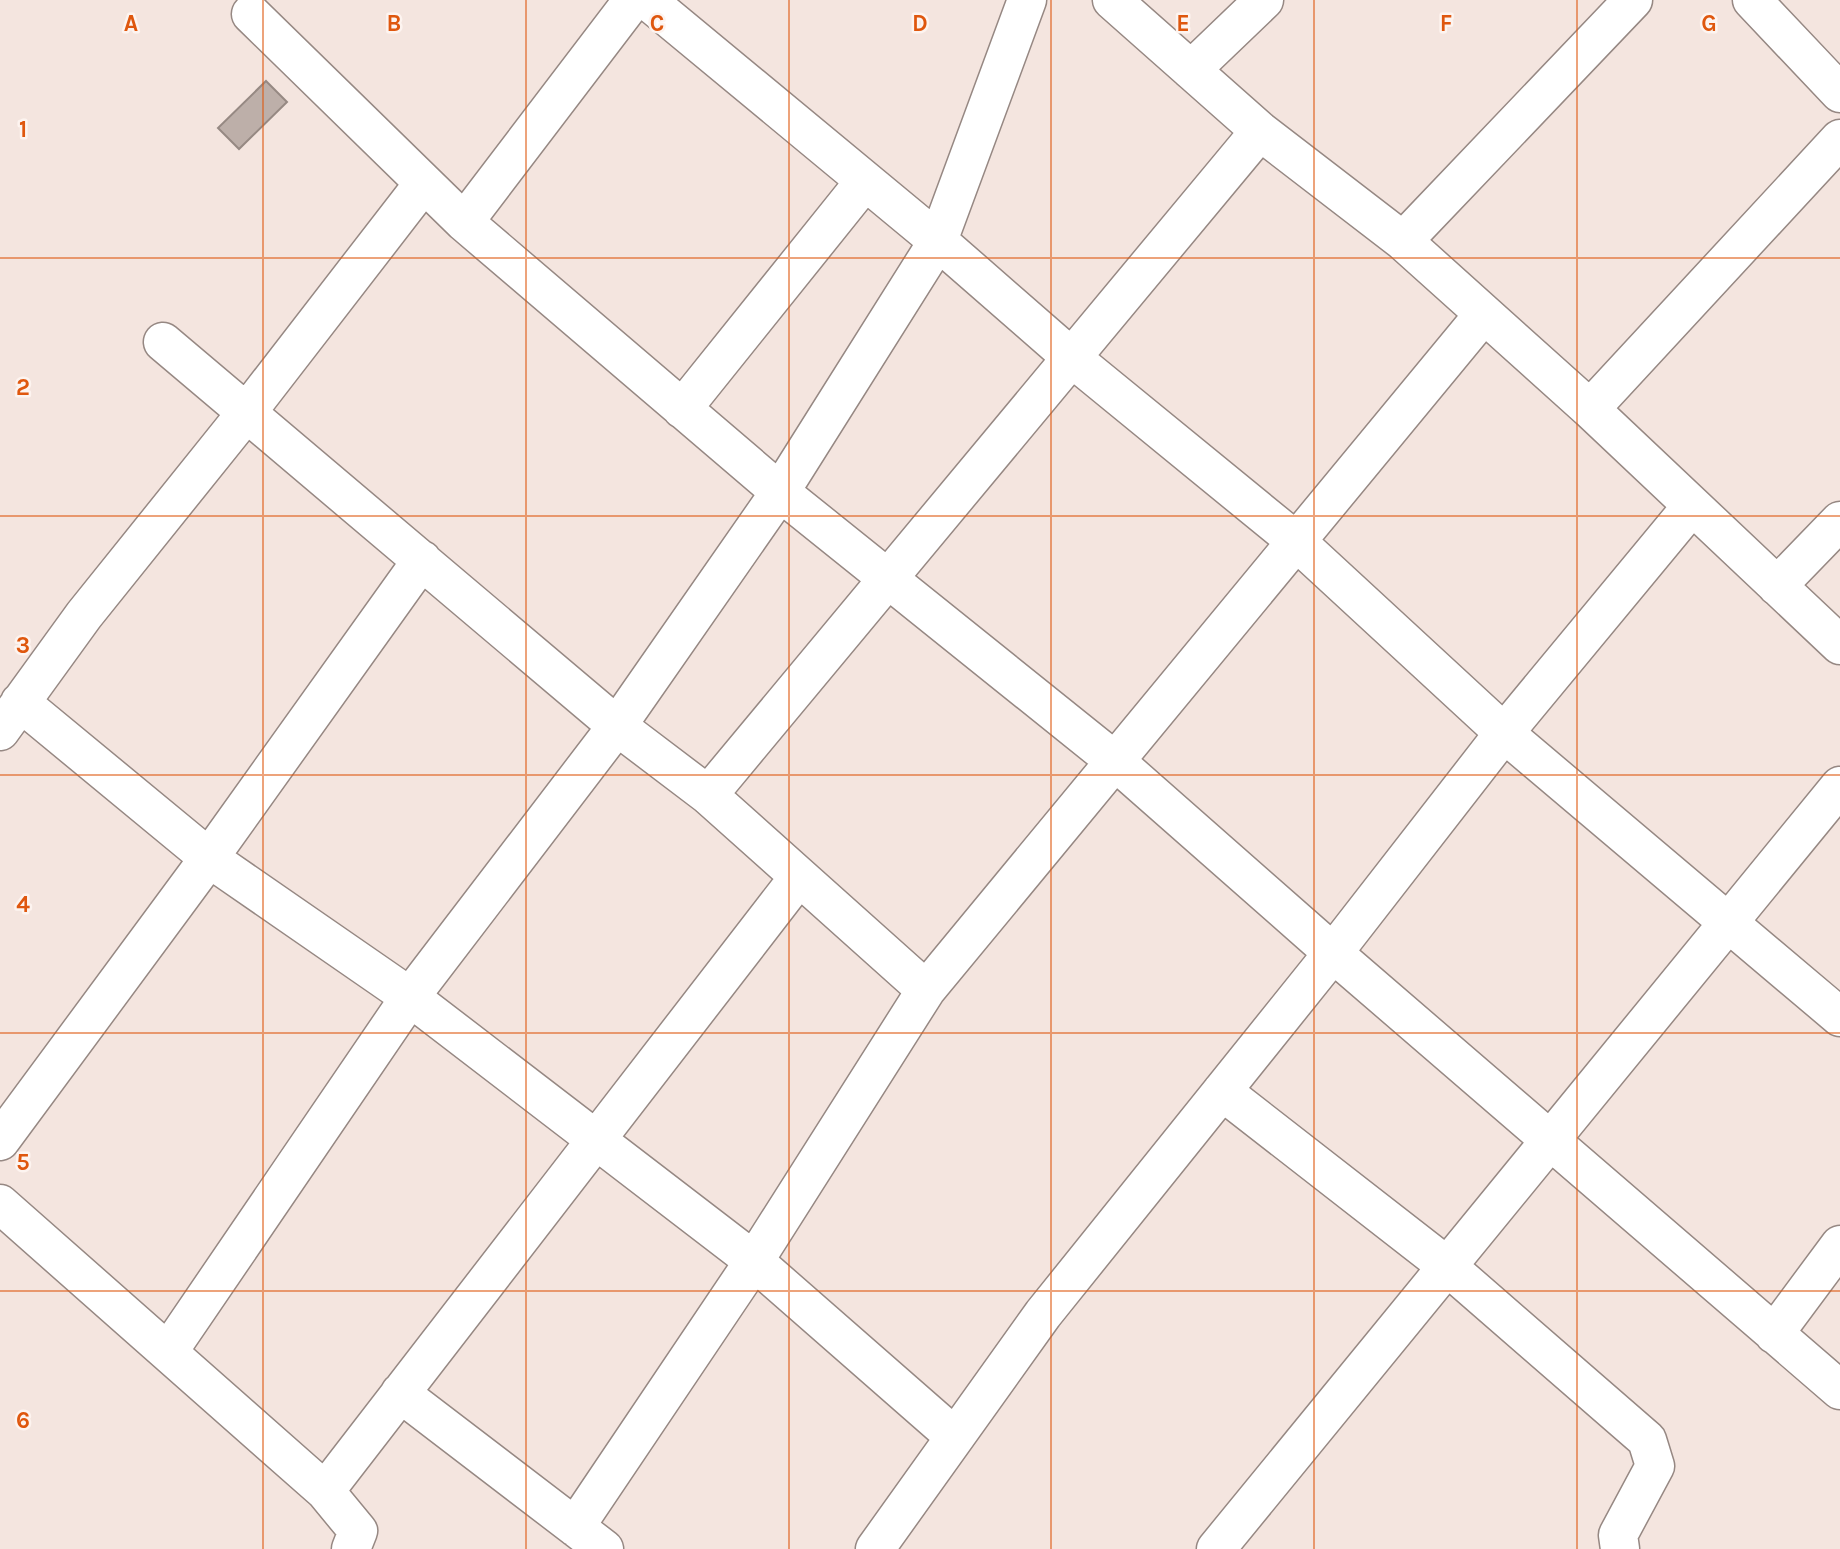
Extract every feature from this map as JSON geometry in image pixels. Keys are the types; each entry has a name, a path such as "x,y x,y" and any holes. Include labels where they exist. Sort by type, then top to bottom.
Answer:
{"street":[{"path":"464,222 633,0"},
{"path":"647,0 938,241 1072,358 1297,542 1504,733 1840,1017"},
{"path":"168,1352 410,997 617,726 780,492 938,241 1027,0"},
{"path":"1112,0 1260,131 1403,241 1590,409 1840,645"},
{"path":"1191,70 1264,0"},
{"path":"1403,241 1633,0"},
{"path":"1752,0 1840,93"},
{"path":"251,14 464,222 780,492 1115,761 1333,953 1840,1390"},
{"path":"708,796 1260,131"},
{"path":"1590,409 1840,139"},
{"path":"682,408 865,181"},
{"path":"424,183 247,412 84,615 10,716 410,997 754,1261 955,1437"},
{"path":"400,1393 589,1538 754,1261 926,990 1485,314"},
{"path":"163,342 617,726 708,796 926,990"},
{"path":"875,1549 1043,1314 1333,953 1504,733 1692,506"},
{"path":"1777,586 1840,521"},
{"path":"0,1141 209,858 422,560"},
{"path":"1227,1544 1448,1267 1840,786"},
{"path":"325,1491 799,877"},
{"path":"1222,1091 1448,1267 1647,1440 1655,1466 1618,1535 1620,1549"},
{"path":"0,1205 325,1491 358,1531 351,1549"},
{"path":"1774,1334 1840,1245"}],"building":[{"path":"266,81 287,102 239,149 218,128"}]}
